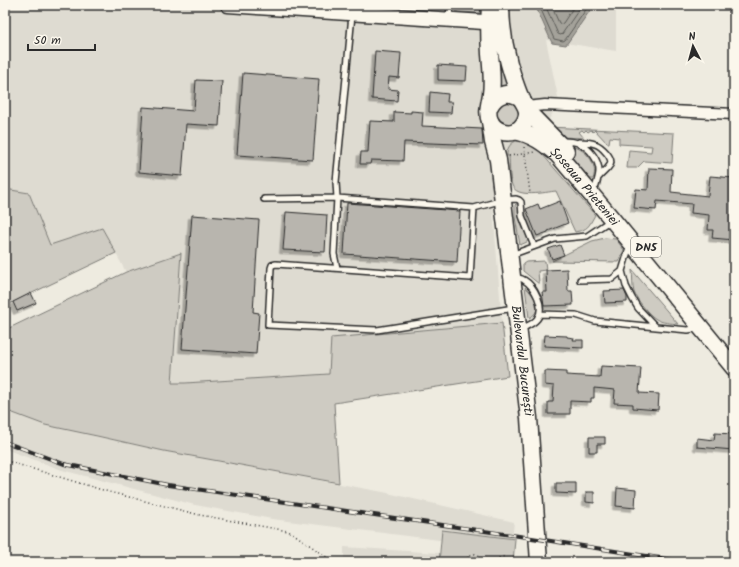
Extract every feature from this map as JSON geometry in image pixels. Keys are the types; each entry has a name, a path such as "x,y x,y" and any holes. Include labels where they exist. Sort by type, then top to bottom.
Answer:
{"main road":[{"path":"228,5 495,23"},
{"path":"490,5 527,115 522,126 513,132 503,146 503,158"},
{"path":"495,23 501,5"},
{"name":"Bulevardul București","path":"495,23 490,114 493,142 503,158 503,200 530,418 539,562"},
{"path":"513,132 502,132 495,128 490,114 495,98 504,94 513,94 525,106"},
{"name":"Șoseaua Prieteniei","path":"525,106 631,243 734,368"},
{"name":"Șoseaua Prieteniei","path":"513,132 524,132 548,147 557,148 597,182 734,354"}],"street":[{"path":"525,106 545,105 734,114"}],"lane":[{"path":"448,20 450,5"},
{"path":"337,268 334,254 337,198 336,182 352,14"},
{"path":"573,142 582,144 593,156 599,168 597,182"},
{"path":"557,148 573,142 595,144 602,148 610,158 611,163 597,182"},
{"path":"264,199 337,198 474,208 503,200 516,199 520,202 522,216 534,246"},
{"path":"474,208 470,278 276,264 272,265 271,268 268,325 377,330 516,308"},
{"path":"510,255 555,239 587,236 612,219"},
{"path":"631,243 622,271 626,286 638,308 656,327"},
{"path":"580,280 612,279 622,271"},
{"path":"512,276 524,280 535,290 539,301 540,314 538,318 519,331"},
{"path":"540,314 576,315 595,321 688,330 701,328"}],"path":[{"path":"524,146 530,193"},
{"path":"503,158 537,152"},
{"path":"10,462 117,494 200,515 288,531 334,562"},
{"path":"467,562 468,557 472,554 477,555 481,559 498,561 501,557 506,558 507,562 525,562"},
{"path":"312,562 318,559 328,558"},
{"path":"449,562 453,560 458,562"}],"shaded area":[{"path":"5,5 616,5 616,51 546,40 559,102 514,180 492,195 502,323 331,338 330,374 172,383 181,253 126,272 102,228 50,246 29,193 5,189"},
{"path":"465,5 481,5 480,13 458,12 454,8 464,9"},
{"path":"496,43 510,86 498,89"},
{"path":"505,100 517,103 521,115 513,125 504,126 495,117 496,108"},
{"path":"548,127 674,133 672,163 644,161 637,168 627,168 629,150 651,152 652,146 619,144 619,138 610,137 609,143 607,143 595,130 593,132 591,130 588,132 586,130 584,132 582,130 579,132 584,138 561,137"},
{"path":"516,141 531,142 595,215 588,227 575,232 556,191 532,194 519,192 515,189 510,178 509,156 507,156 507,151"},
{"path":"569,146 580,149 589,157 594,168 593,179 590,179 566,150"},
{"path":"5,189 29,193 50,245 102,228 116,253 5,306"},
{"path":"516,204 519,205 521,224 528,239 527,242 520,245 515,217"},
{"path":"605,238 616,239 624,250 619,262 552,261 592,241"},
{"path":"181,253 172,383 329,374 331,338 502,323 508,376 334,403 339,483 164,451 45,425 5,410 5,330 126,272"},
{"path":"545,261 546,270 538,271 539,284 523,271 523,264 526,262"},
{"path":"632,270 678,324 658,320 653,317 644,307 634,292"},
{"path":"525,287 532,294 537,307 534,315 529,318"},
{"path":"5,410 45,425 164,451 383,492 514,522 511,549 272,519 195,505 62,470 5,449"},
{"path":"442,530 515,539 513,562 439,562"},
{"path":"344,547 439,553 439,562 394,562 344,559"}],"water":[{"path":"535,5 591,5 591,9 566,45 552,43"}],"building":[{"path":"375,51 401,53 399,78 389,77 388,89 398,90 397,101 372,99"},
{"path":"438,65 467,67 466,81 438,80"},
{"path":"243,73 319,79 313,160 237,155"},
{"path":"196,80 222,81 219,126 186,124 182,176 139,172 143,107 194,111"},
{"path":"430,92 448,94 447,102 452,102 451,113 429,112"},
{"path":"411,111 423,112 422,126 482,129 483,145 404,142 403,161 371,160 370,164 360,164 361,152 368,152 370,121 394,122 394,112 411,113"},
{"path":"649,168 672,169 671,192 708,196 710,176 734,178 734,240 712,238 713,230 708,230 709,215 691,213 692,204 657,201 656,210 634,208 636,189 648,190"},
{"path":"560,201 568,223 537,236 526,209 538,204 540,209"},
{"path":"347,203 460,211 457,262 344,254"},
{"path":"286,212 327,215 325,252 283,250"},
{"path":"192,215 259,220 253,312 259,313 256,354 182,349"},
{"path":"560,245 564,255 552,259 548,249"},
{"path":"567,269 568,291 572,291 573,305 544,306 542,292 547,292 546,270"},
{"path":"624,290 627,297 627,302 605,303 604,291"},
{"path":"31,293 36,303 17,311 13,302"},
{"path":"545,335 567,336 574,338 573,340 583,340 583,348 544,346"},
{"path":"601,366 641,368 639,393 659,394 658,410 633,408 633,404 614,403 615,390 594,388 594,398 591,398 591,402 570,401 570,414 548,414 548,402 553,402 554,386 545,385 545,371 566,372 566,375 600,377"},
{"path":"715,433 734,434 734,450 697,447 697,438 714,440"},
{"path":"589,437 605,437 605,444 597,444 597,452 589,452"},
{"path":"556,483 576,483 576,494 556,493"},
{"path":"617,488 636,490 635,508 616,506"},
{"path":"586,492 594,492 594,503 586,502"}],"railway":[{"path":"5,442 64,464 168,485 519,536 685,562"}]}
